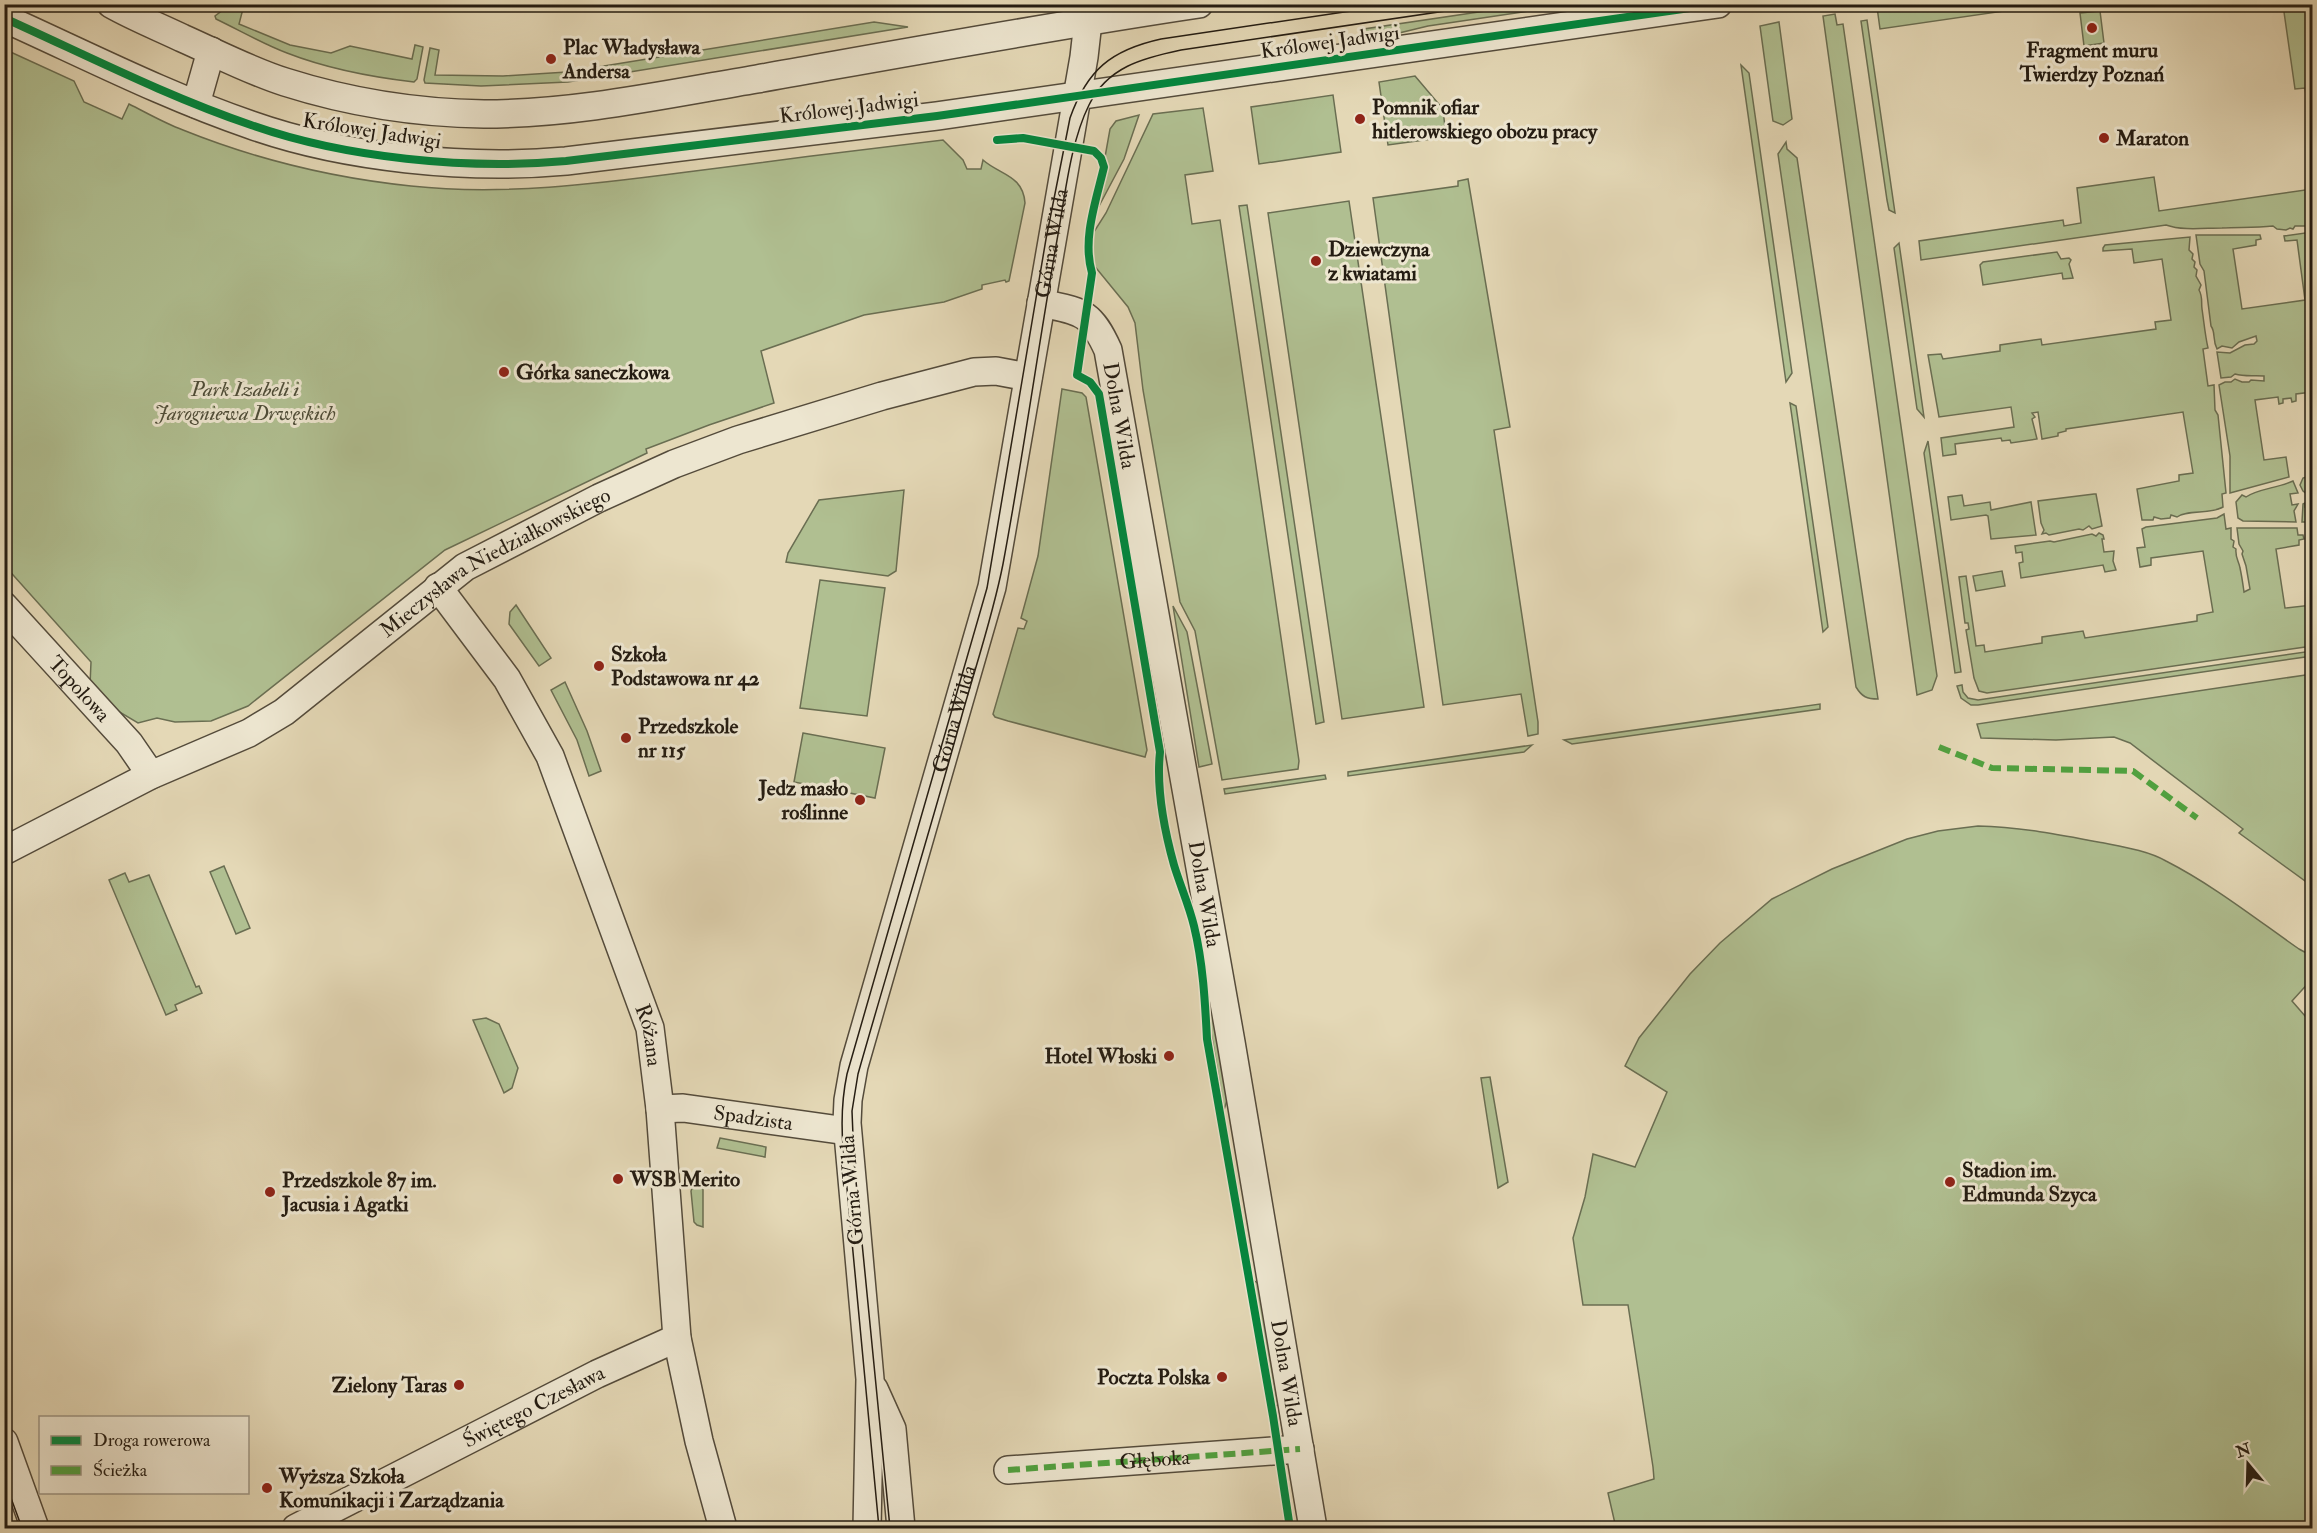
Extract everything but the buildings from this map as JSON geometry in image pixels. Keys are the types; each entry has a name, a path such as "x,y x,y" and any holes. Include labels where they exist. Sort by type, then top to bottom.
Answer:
{"street":[{"name":"Królowej Jadwigi","path":"111,4 284,82 338,96 410,108 471,113 560,110 616,103 848,64 1089,13 1199,4"},
{"name":"Królowej Jadwigi","path":"4,18 196,104 251,126 350,149 430,160 522,164 910,119 1718,4"},
{"name":"Górna Wilda","path":"867,1528 870,1379 847,1131 848,1100 854,1066 989,601 1084,57 1089,13"},
{"path":"196,104 211,51"},
{"name":"Dolna Wilda","path":"1041,303 1085,314 1099,329 1108,350 1232,1042 1313,1528"},
{"name":"Mieczysława Niedziałkowskiego","path":"4,851 151,775 267,724 465,567 589,502 674,464 738,440 815,416 974,372 996,371 1028,377"},
{"name":"Różana","path":"438,587 507,679 550,756 650,1028 660,1108 677,1338 699,1441 723,1528"},
{"name":"Topolowa","path":"4,606 129,743 151,775"},
{"name":"Spadzista","path":"660,1108 683,1108 847,1131"},
{"name":"Świętego Czesława","path":"296,1528 330,1521 597,1374 677,1338"},
{"name":"Górna Wilda","path":"870,1379 892,1429 901,1528"},
{"path":"4,1442 35,1528"},
{"name":"Głęboka","path":"1008,1470 1300,1449"}],"green space":[{"path":"231,4 244,5 239,24 290,45 331,53 350,46 412,59 415,45 423,47 417,79 414,82 382,78 302,59 216,19 215,16"},
{"path":"1879,4 2031,4 2032,7 1880,29 1877,7"},
{"path":"1526,5 1570,5 1428,26 1366,41 1364,29"},
{"path":"2283,5 2309,5 2312,33 2312,140 2305,88 2295,89"},
{"path":"2100,11 2104,43 2084,46 2080,13"},
{"path":"1835,14 1837,25 1843,24 1937,676 1932,690 1917,695 1823,16"},
{"path":"1867,20 1895,213 1889,210 1887,200 1861,21"},
{"path":"874,22 908,27 568,82 481,86 425,83 424,80 430,48 439,50 435,75 503,76 567,72"},
{"path":"1779,22 1792,119 1783,125 1773,121 1760,26"},
{"name":"Park Izabeli i Jarogniewa Drwęskich","path":"4,49 74,81 84,102 122,119 129,104 176,127 238,150 295,166 353,178 446,189 549,187 618,181 943,140 963,160 967,169 981,169 983,160 1010,177 1020,187 1025,203 1009,281 982,285 982,289 944,302 864,315 761,351 774,403 646,449 647,453 445,550 248,706 211,721 175,722 157,718 138,723 111,707 90,685 91,662 5,566"},
{"path":"1741,65 1749,73 1792,373 1786,382"},
{"path":"1415,76 1443,109 1446,137 1388,145 1379,82"},
{"path":"1333,95 1341,152 1259,164 1251,107"},
{"path":"1203,108 1213,171 1185,175 1192,224 1220,220 1299,761 1298,769 1222,780 1195,631 1180,602 1143,390 1135,323 1128,307 1092,263 1091,252 1092,235 1106,213 1153,114"},
{"path":"1139,115 1124,159 1098,208 1107,164 1105,157 1110,129 1116,121"},
{"path":"1786,142 1787,149 1797,158 1878,699 1865,697 1856,687 1778,154"},
{"path":"2154,177 2159,211 2312,189 2312,226 2295,226 2293,229 2286,230 2273,226 2194,229 2166,225 1921,260 1919,241 2063,220 2064,226 2081,223 2077,188"},
{"path":"1468,179 1510,427 1494,430 1538,722 1538,734 1528,736 1521,694 1443,705 1373,198 1458,186 1458,181"},
{"path":"1349,201 1424,707 1342,719 1268,213"},
{"path":"1247,205 1324,722 1316,724 1239,206"},
{"path":"2312,232 2312,392 2296,394 2296,401 2292,402 2291,398 2283,399 2283,403 2279,404 2278,397 2255,400 2264,460 2286,457 2289,477 2230,493 2230,456 2219,385 2235,379 2242,382 2264,381 2264,376 2235,374 2221,378 2217,352 2230,353 2257,341 2256,336 2239,342 2232,348 2222,346 2217,349 2196,235 2260,235 2261,239 2256,240 2256,245 2233,249 2242,309 2305,300 2297,240 2285,241 2284,236"},
{"path":"2190,237 2189,250 2193,254 2194,267 2197,270 2196,276 2201,285 2199,290 2208,348 2203,349 2208,386 2214,385 2215,410 2218,415 2226,493 2222,494 2223,507 2177,517 2171,515 2170,518 2154,517 2153,520 2142,520 2137,489 2179,481 2179,475 2193,473 2183,412 2066,429 2058,433 2058,436 2042,439 2038,412 2032,413 2035,417 2032,419 2037,439 2011,443 2010,440 2002,441 2001,438 1955,444 1956,454 1943,456 1941,438 2014,427 2011,407 1939,417 1928,355 1941,354 1943,359 2000,351 2000,345 2041,339 2042,345 2156,329 2155,322 2171,320 2162,259 2134,263 2132,249 2103,251 2103,248 2105,245"},
{"path":"1899,243 1924,417 1917,409 1894,248"},
{"path":"2057,252 2061,259 2071,260 2069,264 2073,278 2063,279 2062,273 1983,285 1980,265 1983,262"},
{"path":"1062,389 1082,393 1086,397 1147,750 1145,757 1008,721 995,717 993,714 1018,628 1024,629 1027,621 1021,618 1038,556"},
{"path":"1790,403 1796,406 1828,627 1823,632"},
{"path":"1928,441 1961,672 1955,673 1924,453"},
{"path":"2312,476 2312,522 2302,522 2303,504 2305,503 2305,507 2309,506 2308,495 2300,485 2303,478"},
{"path":"2293,481 2298,493 2290,494 2292,505 2298,504 2294,511 2296,522 2243,521 2238,518 2236,502 2242,495 2246,497"},
{"path":"904,490 896,571 888,576 786,562 788,553 819,500"},
{"path":"2096,494 2102,526 2092,529 2089,526 2083,530 2049,535 2042,534 2044,530 2038,501"},
{"path":"1962,495 1964,506 1990,502 1991,510 2031,502 2036,535 1991,539 1986,515 1951,520 1948,497"},
{"path":"2224,514 2226,529 2231,528 2231,539 2236,549 2244,592 2250,589 2237,528 2297,528 2298,535 2303,535 2304,539 2299,540 2299,545 2276,549 2285,608 2312,605 2312,646 1987,693 1979,691 1974,678 1966,630 1969,629 1968,623 1965,623 1959,577 1966,576 1976,646 1984,645 1985,652 2042,643 2042,637 2083,631 2085,638 2197,621 2197,615 2213,612 2203,551 2151,558 2151,565 2140,567 2137,548 2145,547 2142,529 2146,527 2217,518"},
{"path":"2099,533 2103,535 2104,552 2114,551 2113,561 2116,570 2105,572 2103,565 2021,578 2019,563 2023,562 2022,552 2016,553 2015,546 2054,542 2092,534 2096,536"},
{"path":"2002,571 2005,586 1976,591 1973,576"},
{"path":"820,580 885,588 867,716 800,708"},
{"path":"516,605 551,658 539,666 509,624 510,612"},
{"path":"1173,606 1187,632 1212,764 1199,767"},
{"path":"2312,651 2312,656 1978,705 1971,705 1961,698 1957,686 1962,685 1963,692 1968,698 1978,700"},
{"path":"2312,674 2312,886 2239,833 2243,829 2130,743 2114,737 2056,740 1981,738 1977,724"},
{"path":"565,682 587,731 601,771 589,776 577,740 551,690"},
{"path":"1820,704 1820,709 1572,744 1564,740"},
{"path":"803,733 885,748 875,798 794,782"},
{"path":"1532,745 1524,752 1348,776 1348,772"},
{"path":"1325,775 1326,779 1225,794 1224,789"},
{"name":"Stadion im. Edmunda Szyca","path":"1978,826 2057,834 2120,846 2152,855 2201,881 2312,956 2312,979 2292,1001 2312,1024 2312,1528 1616,1528 1608,1493 1654,1479 1653,1467 1628,1305 1583,1305 1573,1238 1585,1197 1593,1154 1635,1167 1667,1092 1625,1066 1639,1038 1690,974 1720,943 1772,899 1832,869 1907,839 1938,831"},
{"path":"224,866 250,928 236,934 210,872"},
{"path":"125,873 129,882 149,875 196,987 199,986 202,993 175,1005 177,1010 166,1015 109,880"},
{"path":"1209,1007 1214,1016 1227,1100 1224,1110 1210,1026"},
{"path":"486,1018 499,1024 518,1068 512,1088 504,1093 473,1020"},
{"path":"1490,1077 1508,1182 1498,1188 1481,1078"},
{"path":"720,1138 766,1147 765,1157 717,1148"},
{"path":"703,1182 703,1227 694,1222 691,1191 694,1183"},
{"path":"1253,1280 1259,1284 1280,1405 1274,1406"}],"tram line":[{"path":"879,1528 843,1146 844,1092 847,1074 987,588 1046,239 1070,118 1084,87 1093,75 1115,56 1128,49 1161,39 1398,4"},
{"path":"890,1528 854,1161 852,1111 858,1074 999,583 1066,188 1082,120 1097,92 1116,73 1153,57 1181,50 1493,4"},
{"path":"4,1479 22,1528"},
{"path":"4,1513 10,1528"}],"marked path":[{"path":"1939,747 1992,768 2133,771 2197,818"},
{"path":"1008,1470 1300,1449"}],"cycle path":[{"path":"4,18 219,114 287,136 326,146 406,159 488,164 566,161 937,116 1718,4"},
{"path":"997,140 1023,138 1094,151 1101,158 1104,167 1089,233 1089,260 1092,273 1077,375 1090,382 1099,394 1160,752 1159,780 1164,823 1174,865 1190,910 1200,954 1207,1039 1273,1416 1290,1528"}],"place":[{"name":"Fragment muru Twierdzy Poznań","path":"2092,28"},
{"name":"Plac Władysława Andersa","path":"551,59"},
{"name":"Pomnik ofiar hitlerowskiego obozu pracy","path":"1360,119"},
{"name":"Maraton","path":"2104,138"},
{"name":"Dziewczyna z kwiatami","path":"1316,261"},
{"name":"Górka saneczkowa","path":"504,372"},
{"name":"Szkoła Podstawowa nr 42","path":"599,666"},
{"name":"Przedszkole nr 115","path":"626,738"},
{"name":"Jedz masło roślinne","path":"860,800"},
{"name":"Hotel Włoski","path":"1169,1056"},
{"name":"WSB Merito","path":"618,1179"},
{"name":"Stadion im. Edmunda Szyca","path":"1950,1182"},
{"name":"Przedszkole 87 im. Jacusia i Agatki","path":"270,1192"},
{"name":"Poczta Polska","path":"1222,1377"},
{"name":"Zielony Taras","path":"459,1385"},
{"name":"Wyższa Szkoła Komunikacji i Zarządzania","path":"267,1488"}]}
